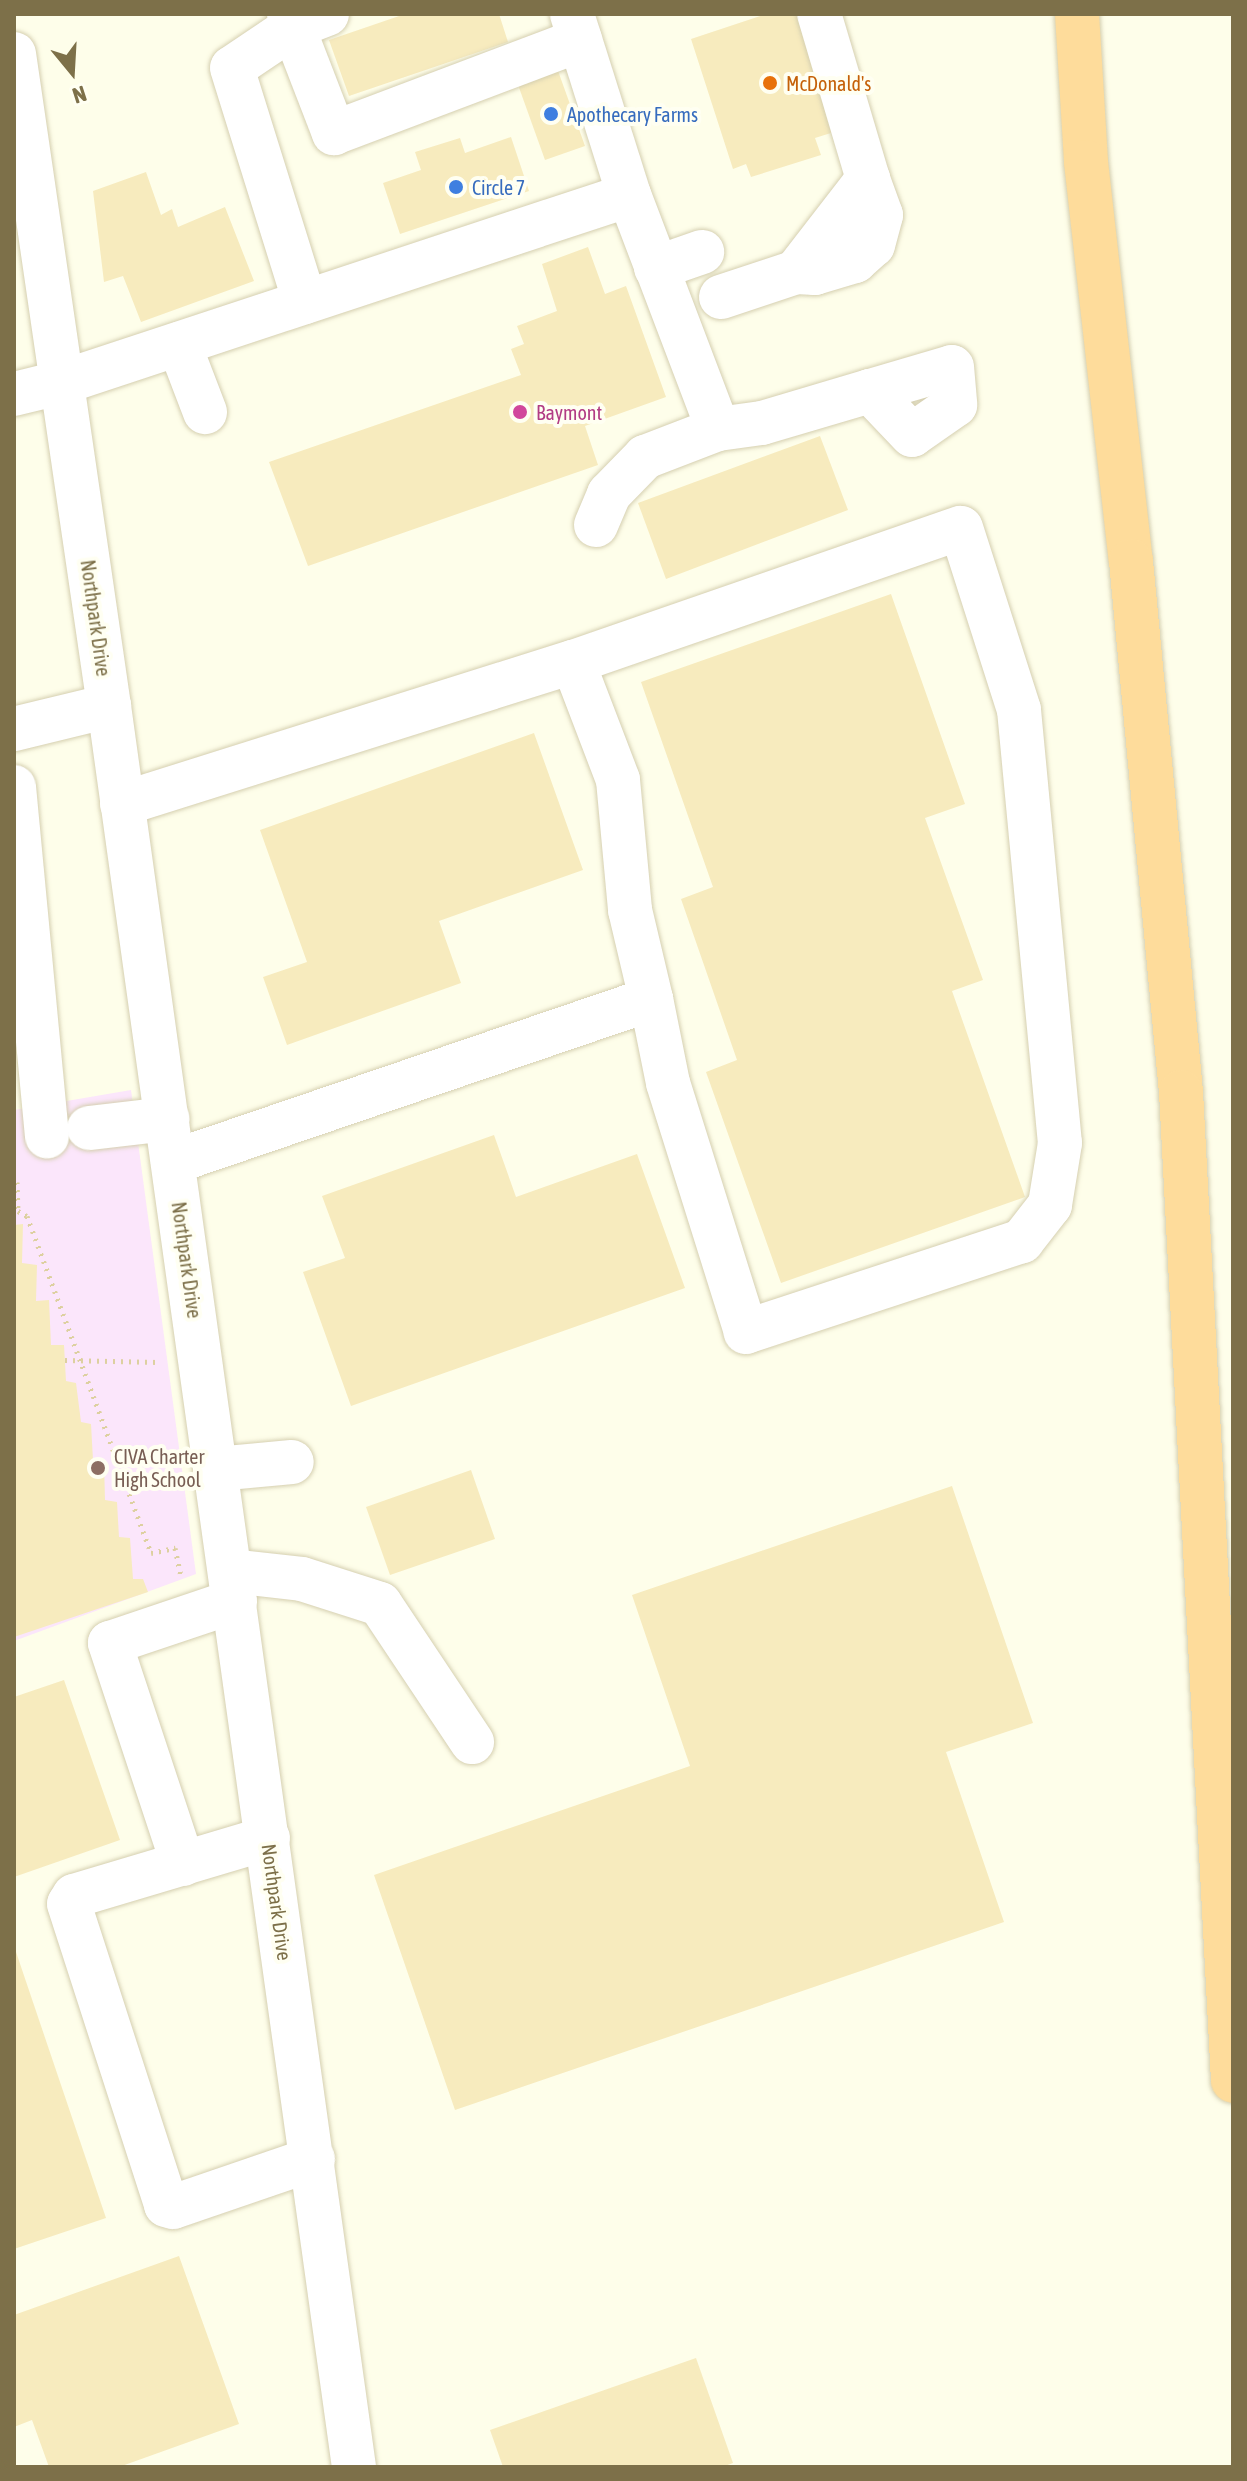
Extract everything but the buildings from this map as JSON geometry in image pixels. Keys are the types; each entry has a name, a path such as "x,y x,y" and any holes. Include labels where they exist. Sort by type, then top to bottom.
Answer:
{"highway":[{"path":"1077,14 1086,162 1131,561 1181,1092 1233,2081"}],"street":[{"path":"721,297 796,272 815,273 855,261 873,245 881,215 819,14"},
{"path":"305,302 232,68 303,18 334,133 576,27 629,195 718,429"},
{"name":"Northpark Drive","path":"14,54 233,1586 354,2467"},
{"path":"14,394 63,382 629,195"},
{"path":"656,268 702,252"},
{"path":"179,344 205,412"},
{"path":"596,525 609,494 645,457 718,429 762,423 870,391"},
{"path":"122,804 573,662 961,528 1019,710 1060,1143 1050,1205 1022,1241 746,1332 668,1083 630,910 618,780 573,662"},
{"path":"14,729 109,706"},
{"path":"14,787 47,1136"},
{"path":"173,1162 651,999"},
{"path":"89,1128 167,1119"},
{"path":"216,1469 292,1462"},
{"path":"183,1864 110,1643 233,1586 302,1579 380,1604 472,1742"},
{"path":"268,1838 74,1896 69,1904 166,2205 173,2207 313,2159"}],"path":[{"path":"17,1182 18,1211 27,1216 151,1553 175,1548 182,1580"},
{"path":"65,1360 167,1361"}],"shaded area":[{"name":"CIVA Charter High School","path":"131,1090 196,1574 14,1641 14,1110"}],"place":[{"name":"McDonald's","path":"770,83"},
{"name":"Apothecary Farms","path":"551,114"},
{"name":"Circle 7","path":"456,187"},
{"name":"Baymont","path":"520,412"},
{"name":"CIVA Charter High School","path":"98,1468"}]}
